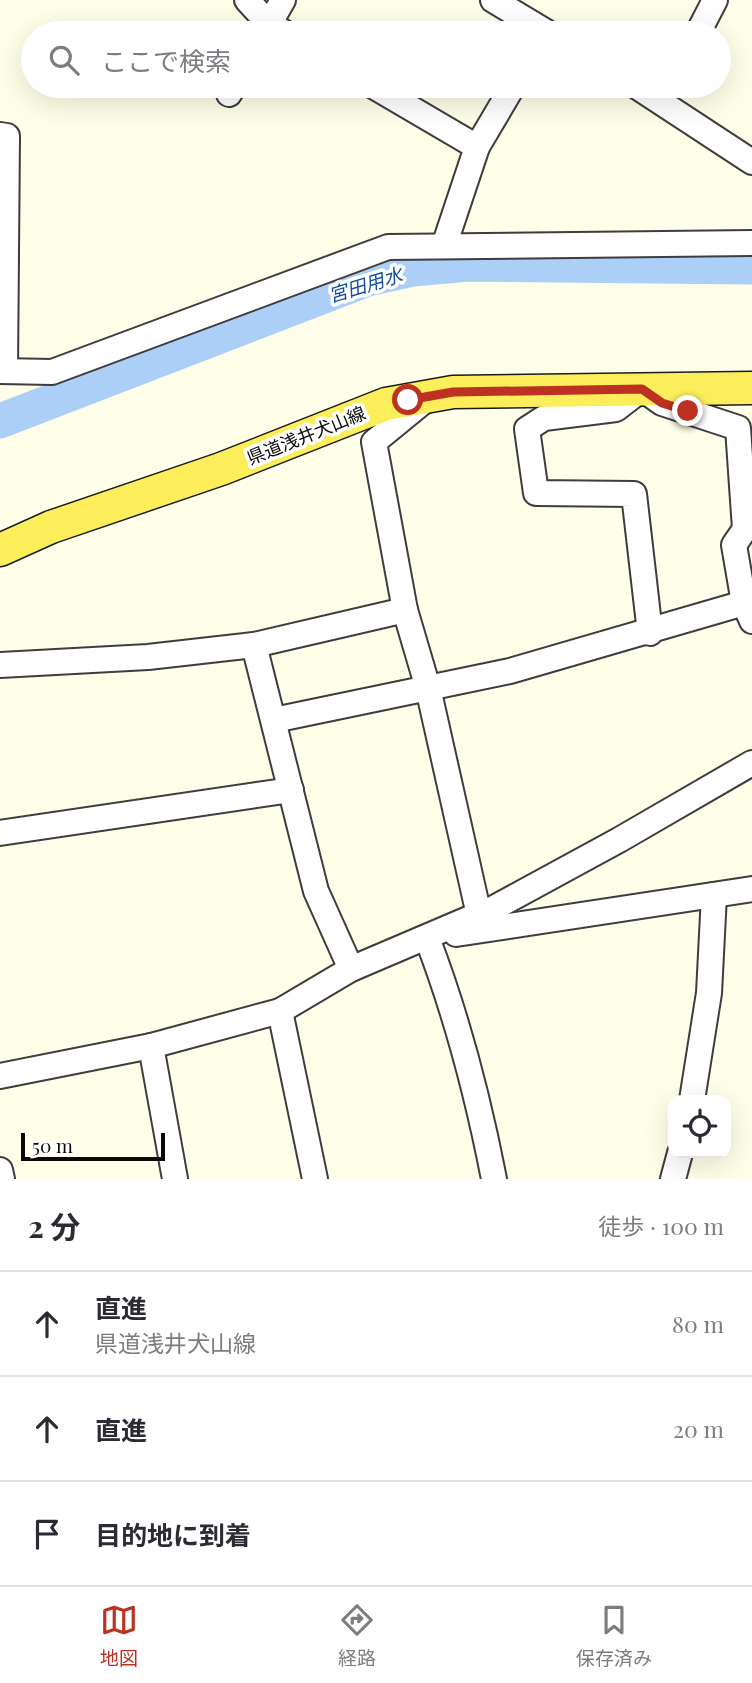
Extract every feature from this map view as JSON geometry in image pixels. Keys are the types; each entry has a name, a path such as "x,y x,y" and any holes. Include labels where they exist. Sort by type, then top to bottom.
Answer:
{"main road":[{"name":"県道浅井犬山線","path":"0,550 51,527 221,469 348,416 386,404 453,392 752,388"}],"street":[{"path":"247,0 264,21"},
{"path":"275,21 283,0"},
{"path":"493,0 527,21"},
{"path":"704,21 715,0"},
{"path":"393,98 477,147"},
{"path":"444,246 477,147 506,98"},
{"path":"655,98 752,162"},
{"path":"0,135 7,135 3,371 52,372 388,247 752,243"},
{"path":"274,720 510,671 650,633 748,612 733,545 749,529 738,428 662,403 642,389 617,409 544,418 527,429 536,493 634,494 650,633"},
{"path":"430,396 374,442 405,610 428,688 480,915"},
{"path":"0,665 148,657 254,645 405,610"},
{"path":"254,645 316,891 351,969"},
{"path":"0,1076 151,1046 281,1011 351,969 480,915 619,840 752,763"},
{"path":"0,833 291,790"},
{"path":"427,938 752,889"},
{"path":"693,1095 709,993 715,895"},
{"path":"427,938 445,985 479,1103 494,1179"},
{"path":"281,1011 315,1179"},
{"path":"151,1046 175,1179"},
{"path":"673,1179 679,1158"},
{"path":"0,1170 2,1179"}],"waterway":[{"name":"宮田用水","path":"0,421 368,279 413,269 468,264 752,267"}],"route":[{"path":"408,400 453,392 642,389 662,403 688,411"}]}
